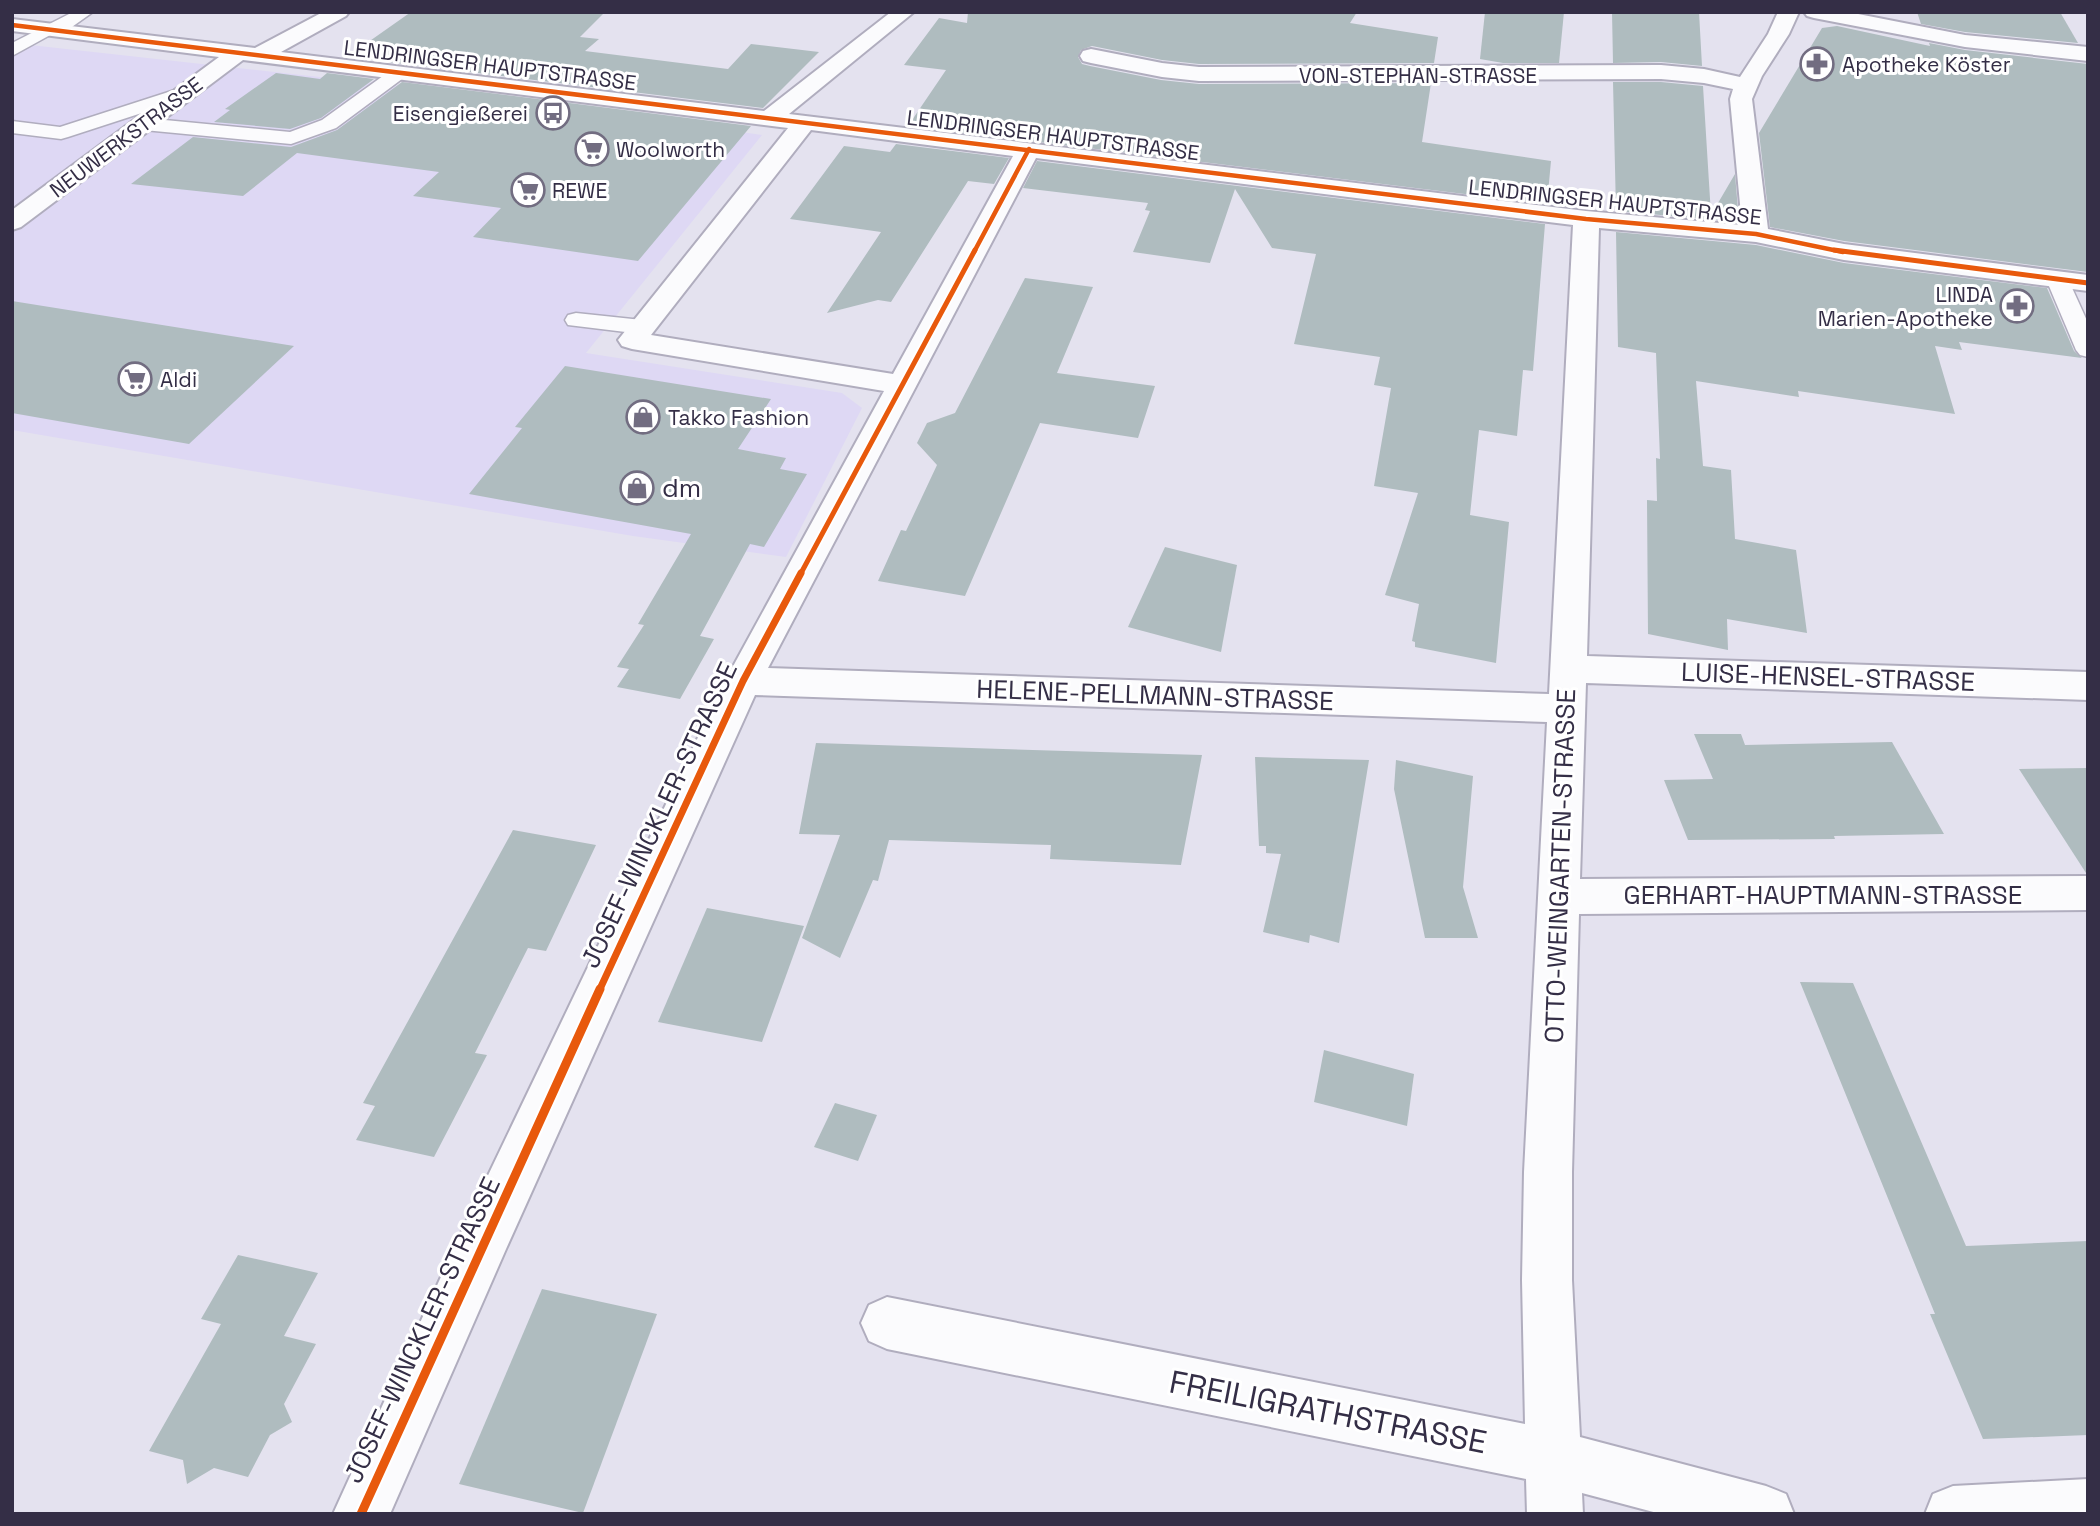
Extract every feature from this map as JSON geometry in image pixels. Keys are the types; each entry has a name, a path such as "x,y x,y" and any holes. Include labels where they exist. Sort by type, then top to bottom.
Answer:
{"street":[{"name":"NEUWERKSTRASSE","path":"12,222 187,92 250,53 339,12"},
{"path":"771,117 904,12"},
{"path":"1756,234 1741,99 1745,85 1783,27 1788,12"},
{"path":"1814,12 1965,41 2088,54"},
{"name":"LENDRINGSER HAUPTSTRASSE","path":"12,25 1586,219 1756,234 1844,252 2088,282"},
{"name":"VON-STEPHAN-STRASSE","path":"1091,56 1162,70 1199,74 1661,72 1704,76 1745,85"},
{"path":"806,121 632,340 903,385"},
{"name":"JOSEF-WINCKLER-STRASSE","path":"361,1514 488,1231 743,681 1029,149"},
{"name":"OTTO-WEINGARTEN-STRASSE","path":"1555,1514 1547,1280 1548,1186 1586,219"},
{"name":"LUISE-HENSEL-STRASSE","path":"1568,669 2088,686"},
{"name":"HELENE-PELLMANN-STRASSE","path":"743,681 1566,709"},
{"name":"GERHART-HAUPTMANN-STRASSE","path":"1559,897 2088,893"},
{"name":"FREILIGRATHSTRASSE","path":"887,1323 1552,1457 1766,1514"},
{"path":"1953,1514 2088,1507"}],"lane":[{"path":"12,51 85,12"},
{"path":"144,124 298,136 329,124 400,72"},
{"path":"12,127 61,133 187,92"},
{"path":"2057,279 2088,350"},
{"path":"576,320 642,327"}],"shaded area":[{"path":"12,43 474,94 762,135 586,353 842,393 862,408 786,557 633,536 12,430"}],"building":[{"path":"411,12 605,12 580,37 599,39 585,51 728,69 751,44 819,52 763,108 347,57"},
{"path":"968,12 1357,12 1350,23 1438,37 1434,63 1199,64 1162,60 1092,46 1081,50 1078,57 1082,64 1090,66 1161,80 1199,84 1431,83 1422,142 1551,161 1547,204 908,126 946,70 904,65 939,18 967,23"},
{"path":"1485,12 1564,12 1559,63 1503,63 1480,59"},
{"path":"1612,12 1699,12 1702,66 1661,62 1613,63"},
{"path":"1917,12 2060,12 2078,43 1965,32 1921,24"},
{"path":"1837,26 1930,46 1929,43 1965,50 2088,64 2088,272 1844,241 1770,227 1759,133 1822,28"},
{"path":"276,73 320,79 327,73 374,79 321,118 290,129 214,122 230,110 225,109"},
{"path":"402,82 751,126 638,261 473,237 501,208 413,196 439,172 297,153 243,196 131,184 193,137 291,147 337,130"},
{"path":"1613,82 1661,82 1703,86 1711,215 1735,174 1739,222 1616,211"},
{"path":"896,144 1009,158 994,184 968,181 891,302 878,300 827,313 881,232 790,219 844,146 890,152"},
{"path":"1037,161 1545,224 1533,371 1523,370 1517,436 1479,430 1470,515 1509,522 1496,663 1415,647 1415,642 1412,641 1419,604 1385,595 1418,493 1374,486 1391,388 1374,385 1380,357 1294,344 1316,254 1272,248 1235,189 1210,263 1133,252 1150,211 1145,210 1148,203 1023,188"},
{"path":"1616,232 1756,245 1844,263 2047,288 2074,351 2082,358 1959,342 1962,350 1935,346 1955,414 1798,391 1799,397 1696,381 1703,466 1731,470 1735,539 1796,550 1807,633 1727,619 1728,650 1648,634 1647,500 1657,501 1656,458 1660,459 1656,353 1618,347"},
{"path":"1025,278 1093,287 1057,373 1155,386 1138,438 1040,423 965,596 878,581 901,530 906,531 937,465 917,443 927,423 955,413"},
{"name":"Aldi","path":"12,301 294,346 189,444 12,413"},
{"path":"565,366 771,399 738,449 786,458 780,469 807,474 764,547 750,544 700,636 714,639 680,699 617,687 629,669 617,667 644,625 638,624 691,534 469,494 522,428 515,427"},
{"path":"1165,547 1237,565 1221,652 1128,627"},
{"path":"1694,734 1741,734 1745,745 1892,742 1944,834 1834,836 1835,839 1688,840 1664,780 1713,779"},
{"path":"816,743 1202,755 1181,865 1050,859 1051,845 889,840 878,881 873,880 840,958 802,938 840,835 799,834"},
{"path":"1255,757 1369,760 1339,943 1310,935 1309,943 1263,932 1281,854 1266,853 1266,846 1259,846"},
{"path":"1396,760 1473,776 1463,887 1478,938 1425,938 1394,789"},
{"path":"2088,768 2088,873 2086,873 2019,769"},
{"path":"513,830 596,845 546,951 528,948 475,1053 487,1055 434,1157 356,1140 375,1106 363,1103"},
{"path":"707,908 804,926 762,1042 658,1022"},
{"path":"1800,982 1853,983 1966,1246 2088,1241 2088,1435 1983,1439 1930,1314 1935,1314"},
{"path":"1324,1050 1414,1074 1407,1126 1314,1102"},
{"path":"835,1103 877,1115 858,1161 814,1147"},
{"path":"238,1255 318,1273 284,1336 316,1344 284,1404 292,1422 270,1435 248,1477 214,1468 187,1484 183,1460 149,1451 221,1324 201,1319"},
{"path":"542,1289 657,1314 583,1513 459,1484"}],"cycle path":[{"path":"12,25 1586,219 1756,234 1844,252 2088,283"},
{"path":"361,1514 488,1231 743,681 1029,149"}],"place":[{"name":"Apotheke Köster","path":"1817,64"},
{"name":"Eisengießerei","path":"553,113"},
{"name":"Woolworth","path":"592,149"},
{"name":"REWE","path":"528,190"},
{"name":"LINDA Marien-Apotheke","path":"2017,306"},
{"name":"Aldi","path":"135,379"},
{"name":"Takko Fashion","path":"643,417"},
{"name":"dm","path":"637,488"}]}
